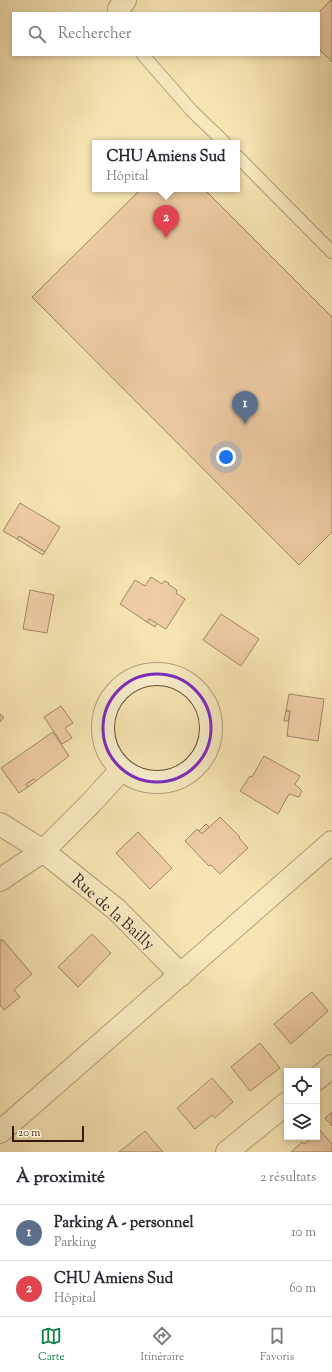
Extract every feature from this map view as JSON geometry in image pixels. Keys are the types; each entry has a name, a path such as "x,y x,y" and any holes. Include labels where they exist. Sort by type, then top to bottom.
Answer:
{"street":[{"path":"151,674 170,675 186,682 200,694 209,710 212,727 210,745 201,761 188,773 172,781 166,782 154,783 137,779 122,770 110,756 104,739 103,727 103,721 108,704 119,689 134,679 151,674"},
{"path":"0,880 43,851 122,770"},
{"name":"Rue de la Bailly","path":"0,824 43,851 117,910 181,975"},
{"path":"0,1132 332,842"},
{"path":"320,1076 332,1066"},
{"path":"227,1152 286,1104"}],"lane":[{"path":"144,56 191,110 222,140"},
{"path":"240,159 332,252"}],"highlighted area":[{"path":"151,674 170,675 186,682 200,694 209,710 212,727 209,745 201,761 188,773 172,781 154,783 137,779 121,770 110,756 103,739 103,721 108,704 119,689 134,679"}],"building":[{"path":"332,0 332,62 320,50 319,12"},
{"path":"138,192 207,192 332,317 332,532 299,565 32,297"},
{"path":"20,503 60,527 45,552 19,536 17,539 3,531"},
{"path":"19,536 45,552 43,555 17,539"},
{"path":"151,577 162,584 164,581 169,583 168,584 177,590 176,593 185,599 166,629 149,619 147,622 120,604 135,580 145,586"},
{"path":"30,590 54,595 47,633 23,629"},
{"path":"221,614 259,639 241,666 203,640"},
{"path":"149,619 157,623 155,627 147,622"},
{"path":"289,694 324,699 318,741 287,736 290,711 286,711"},
{"path":"61,706 73,723 65,728 72,738 62,744 44,717"},
{"path":"286,711 290,711 288,721 284,721"},
{"path":"0,714 4,717 0,722"},
{"path":"53,732 69,756 36,781 34,779 26,784 28,787 19,793 1,768"},
{"path":"264,756 300,776 295,784 302,791 299,797 289,794 278,814 240,791 250,776 252,777"},
{"path":"34,779 36,781 28,787 26,784"},
{"path":"220,817 240,837 239,838 248,848 220,874 211,865 209,866 185,841 197,829 202,834"},
{"path":"206,824 209,827 202,834 199,831"},
{"path":"138,832 172,868 150,889 116,853"},
{"path":"92,934 111,953 78,987 58,967"},
{"path":"0,940 3,940 32,974 14,990 20,997 4,1010 0,1005"},
{"path":"312,992 328,1011 291,1044 274,1024"},
{"path":"260,1043 280,1068 250,1091 231,1067"},
{"path":"212,1078 233,1102 215,1118 212,1115 195,1129 177,1108"},
{"path":"332,1112 332,1126 325,1118"},
{"path":"320,1130 332,1144 332,1152 291,1152 302,1142 304,1144 309,1140 320,1140"},
{"path":"145,1131 163,1152 119,1152"}],"place":[{"name":"CHU Amiens Sud","path":"166,238"},
{"name":"Parking A - personnel","path":"245,424"}]}
